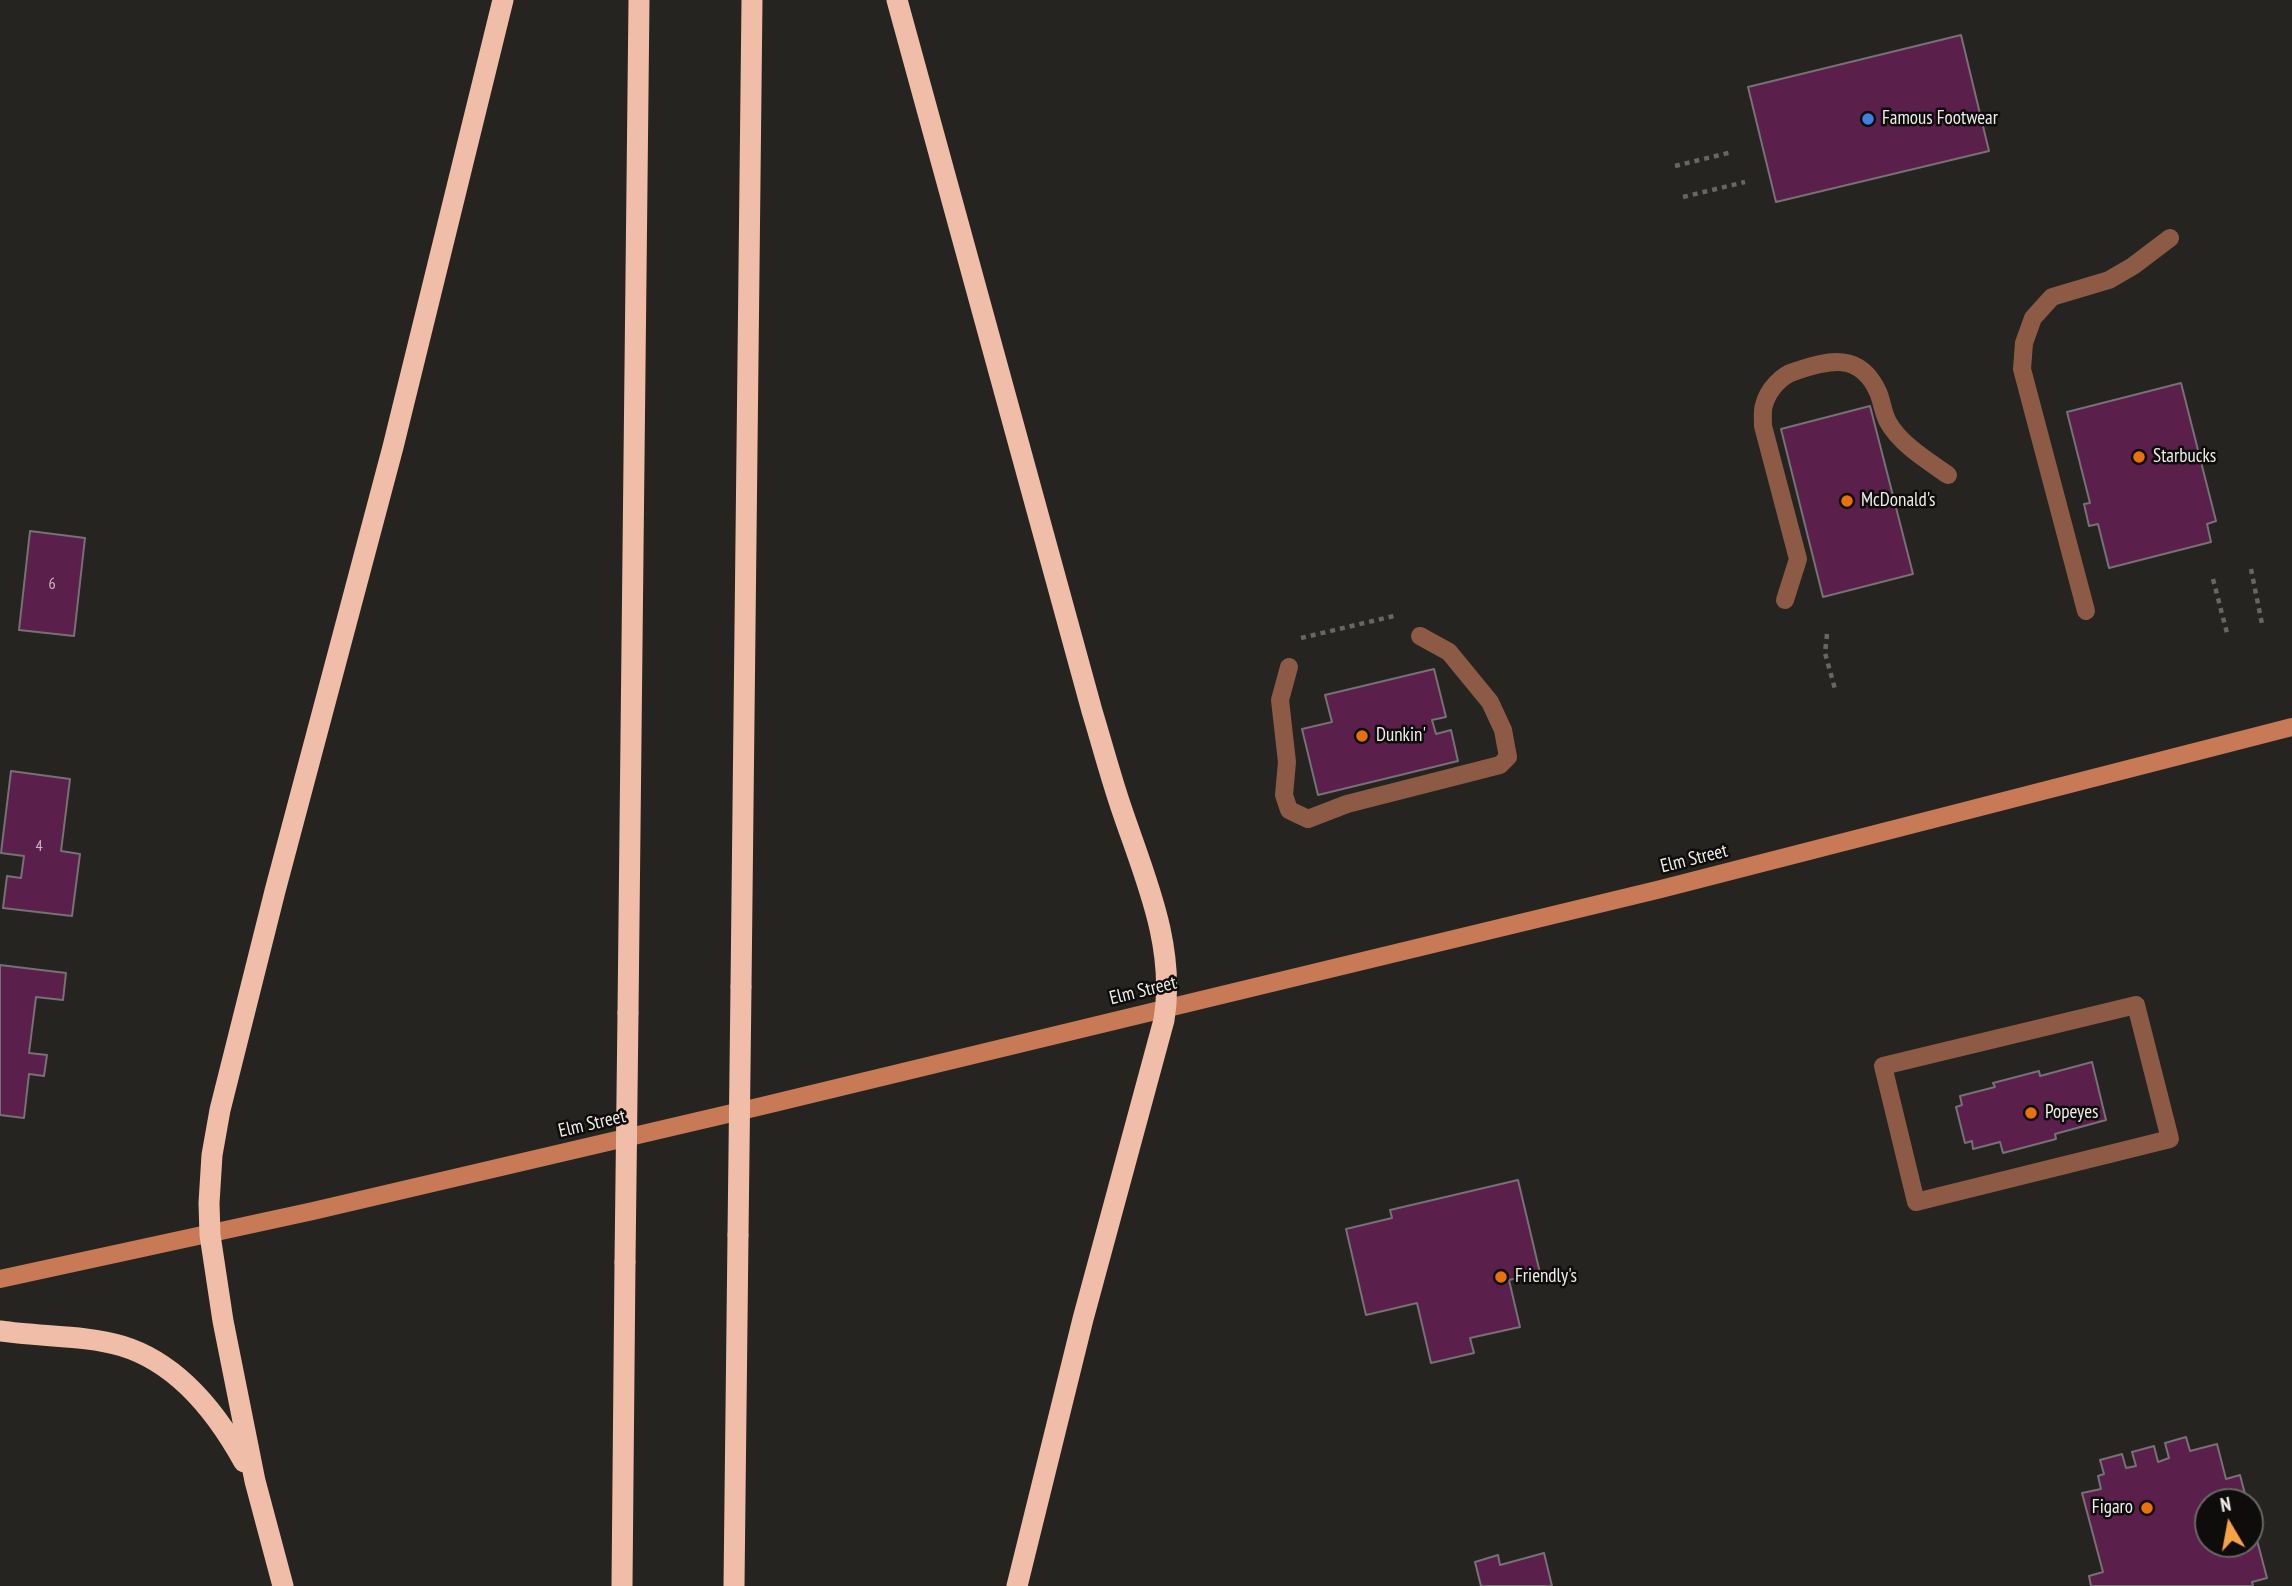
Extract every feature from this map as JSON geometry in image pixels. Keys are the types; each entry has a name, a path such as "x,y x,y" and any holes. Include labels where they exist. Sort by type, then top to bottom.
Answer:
{"highway":[{"path":"283,1586 255,1481 223,1321 210,1235 209,1180 220,1110 393,447 503,0"},
{"path":"622,1586 639,0"},
{"path":"734,1586 752,0"},
{"path":"897,0 1096,725 1159,923 1168,968 1166,1007 1083,1319 1017,1586"},
{"path":"0,1331 123,1346 156,1362 187,1386 216,1418 255,1481"}],"main road":[{"name":"Elm Street","path":"0,1279 210,1235 643,1134 1661,889 2292,727"}],"lane":[{"path":"2086,611 2022,369 2024,343 2033,318 2052,298 2109,280 2170,238"},
{"path":"1785,600 1798,559 1763,426 1763,405 1774,385 1791,372 1829,360 1853,364 1868,376 1878,391 1888,422 1912,449 1948,475"},
{"path":"1289,667 1280,700 1287,762 1284,795 1289,810 1308,819 1347,804 1500,765 1507,757 1503,730 1490,702 1449,652 1420,636"},
{"path":"2136,1005 2170,1139 1916,1202 1883,1066 2136,1005"}],"path":[{"path":"1675,166 1732,152"},
{"path":"1683,197 1745,182"},
{"path":"2251,569 2262,624"},
{"path":"2213,579 2227,634"},
{"path":"1296,640 1400,614"},
{"path":"1827,634 1825,653 1835,689"}],"building":[{"name":"Famous Footwear","path":"1961,35 1989,151 1776,202 1748,87"},
{"name":"Starbucks","path":"2181,383 2216,521 2207,524 2211,542 2109,568 2098,524 2089,526 2084,504 2090,503 2067,412"},
{"name":"McDonald's","path":"1870,406 1913,574 1823,597 1781,429"},
{"path":"30,531 85,538 74,636 19,630"},
{"path":"1434,669 1446,717 1432,720 1436,734 1451,730 1458,761 1318,795 1302,729 1332,722 1325,695"},
{"path":"11,771 70,779 61,851 80,854 72,916 3,908 7,876 21,878 24,856 1,853"},
{"path":"0,965 66,973 63,1000 36,997 29,1053 47,1055 44,1076 29,1074 24,1118 0,1115"},
{"name":"Popeyes","path":"2092,1062 2106,1120 2055,1134 2056,1139 2003,1153 2000,1142 1973,1149 1972,1141 1965,1143 1956,1107 1962,1105 1960,1096 1995,1087 1993,1083 2039,1071 2040,1076"},
{"path":"1518,1180 1540,1273 1509,1280 1520,1327 1470,1338 1474,1353 1431,1363 1417,1303 1366,1315 1346,1229 1392,1218 1390,1210"},
{"name":"Figaro","path":"2186,1437 2190,1451 2217,1444 2226,1479 2240,1475 2243,1488 2194,1488 2194,1558 2262,1558 2267,1578 2252,1582 2253,1586 2091,1586 2089,1576 2103,1572 2082,1493 2101,1489 2098,1476 2104,1474 2100,1460 2122,1454 2126,1468 2136,1466 2132,1452 2154,1446 2158,1462 2169,1458 2165,1443"},
{"path":"1544,1553 1552,1586 1481,1586 1475,1562 1498,1555 1500,1565"}],"place":[{"name":"Famous Footwear","path":"1868,119"},
{"name":"Starbucks","path":"2139,457"},
{"name":"McDonald's","path":"1847,501"},
{"name":"Dunkin'","path":"1362,736"},
{"name":"Popeyes","path":"2031,1113"},
{"name":"Friendly's","path":"1501,1277"},
{"name":"Figaro","path":"2147,1508"}]}
